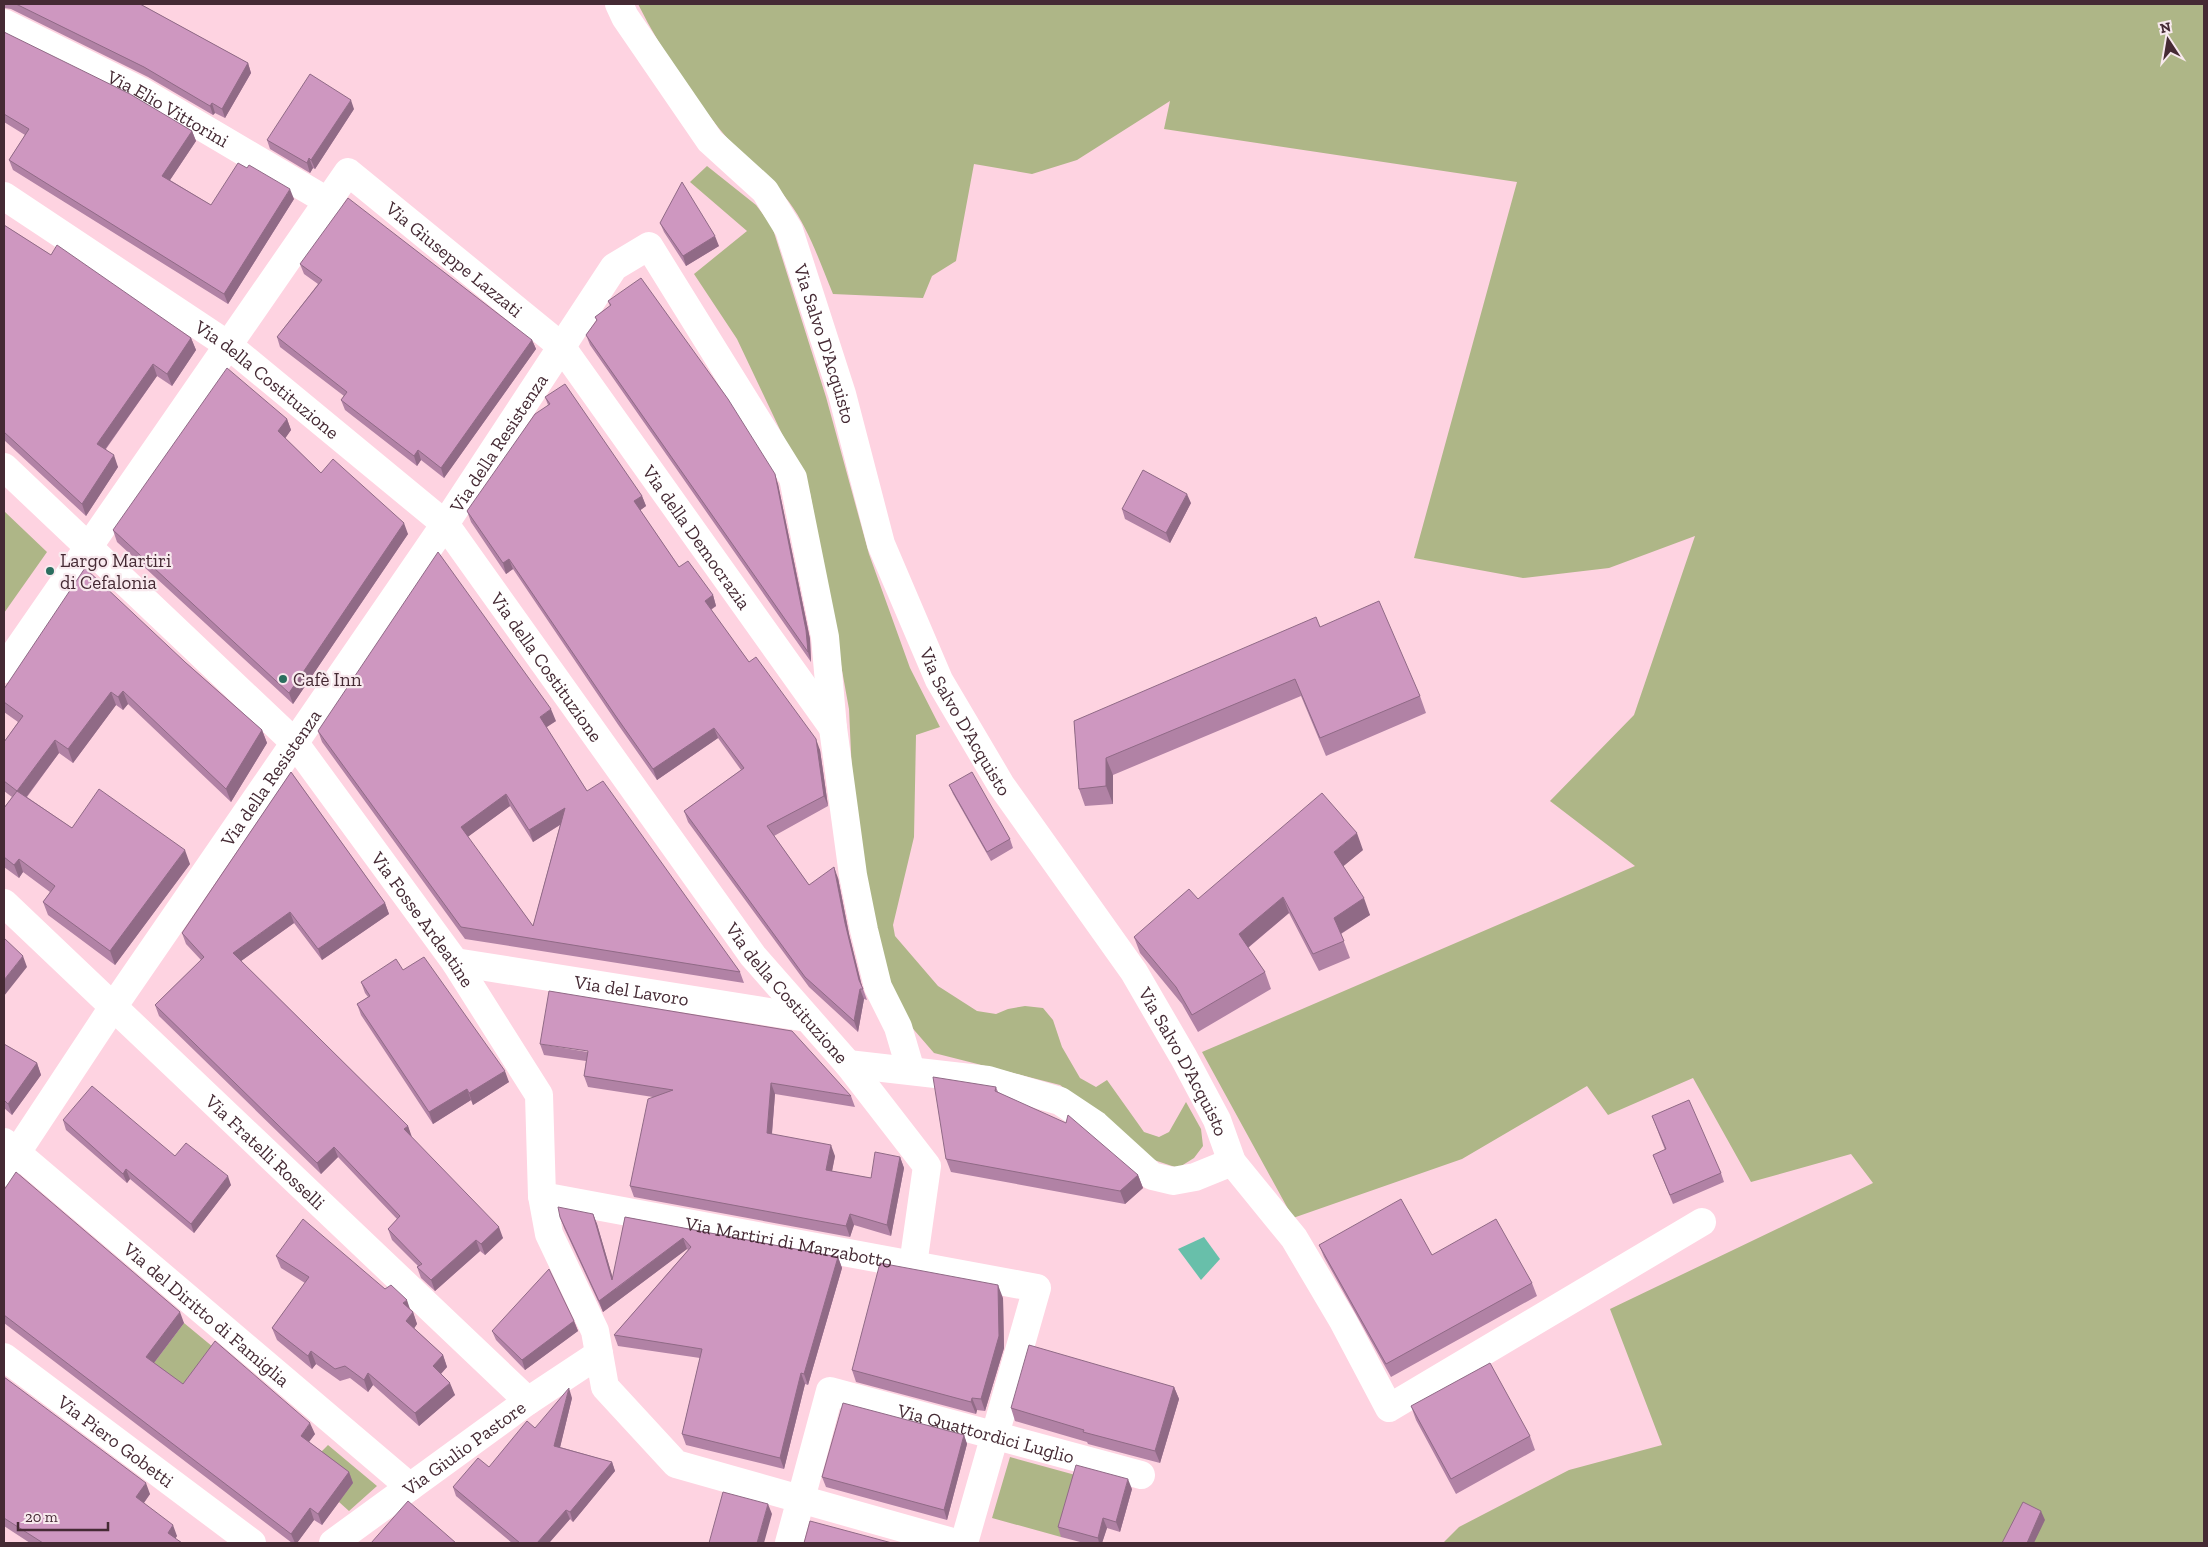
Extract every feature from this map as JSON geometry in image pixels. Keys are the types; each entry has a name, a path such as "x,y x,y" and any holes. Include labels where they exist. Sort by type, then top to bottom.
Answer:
{"street":[{"name":"Via Salvo D'Acquisto","path":"619,4 625,17 710,141 765,191 789,230 842,394 881,544 939,680 1001,785 1134,972 1184,1058 1217,1120 1232,1162 1294,1238 1343,1321 1389,1408 1702,1222"},
{"name":"Via Elio Vittorini","path":"4,23 142,91 329,202"},
{"name":"Via Giuseppe Lazzati","path":"329,202 348,172 561,346"},
{"name":"Via della Costituzione","path":"4,196 228,346 445,524 753,956 848,1064 927,1166 913,1265"},
{"path":"4,669 98,545 228,346 329,202"},
{"name":"Via della Resistenza","path":"8,1155 113,1007 445,524 614,267 649,246 793,478 825,637 833,728"},
{"name":"Via della Democrazia","path":"561,346 833,728"},
{"name":"Via Fosse Ardeatine","path":"4,467 98,545 294,742 455,962 539,1095 542,1196 549,1234 595,1330 604,1387 676,1464 956,1543"},
{"path":"833,728 853,875 864,930 878,987 898,1027 911,1071"},
{"name":"Via Fratelli Rosselli","path":"4,903 528,1401"},
{"name":"Via del Lavoro","path":"455,962 807,1018"},
{"path":"848,1064 988,1080 1060,1101 1096,1125 1152,1176 1173,1180 1195,1177 1232,1162"},
{"name":"Via del Diritto di Famiglia","path":"8,1155 410,1486"},
{"name":"Via Martiri di Marzabotto","path":"542,1196 1037,1288 995,1437"},
{"name":"Via Giulio Pastore","path":"333,1543 528,1401 599,1354"},
{"name":"Via Piero Gobetti","path":"4,1356 252,1543"},
{"name":"Via Quattordici Luglio","path":"800,1498 830,1391 1141,1475"},
{"path":"964,1543 995,1437"},
{"path":"789,1543 800,1498"}],"shaded area":[{"path":"638,4 2204,4 2204,1543 1443,1543 1459,1527 1569,1470 1662,1445 1610,1309 1873,1183 1851,1154 1751,1182 1693,1078 1608,1115 1587,1086 1462,1159 1293,1218 1202,1052 1635,866 1550,801 1634,715 1695,536 1609,568 1523,578 1414,558 1517,182 1164,129 1170,101 1077,160 1032,174 974,164 956,261 932,276 923,298 833,294 814,246 796,212 783,194 740,152 706,112 669,59"},
{"path":"707,166 756,205 772,226 826,397 869,554 910,668 940,727 916,735 914,837 893,925 895,936 938,986 977,1011 996,1014 1008,1009 1025,1006 1043,1008 1053,1020 1062,1047 1080,1078 1096,1087 1107,1080 1144,1132 1159,1137 1169,1132 1186,1102 1201,1129 1203,1146 1194,1158 1178,1168 1145,1157 1112,1123 1060,1085 934,1053 902,1016 887,981 855,838 849,709 810,493 737,339 694,274 747,231 690,182"},
{"path":"4,511 47,552 4,613"},
{"path":"1204,1237 1220,1259 1201,1280 1178,1249"},
{"path":"184,1323 219,1352 187,1396 150,1368"},
{"path":"328,1445 377,1486 349,1511 339,1502 317,1456"},
{"path":"1010,1457 1079,1476 1061,1537 992,1518"}],"building":[{"path":"16,4 140,4 248,63 222,109 212,103 210,106 144,67"},
{"path":"4,32 130,94 192,131 162,176 211,205 238,163 247,168 249,165 290,189 224,294 9,160 29,129 4,114"},
{"path":"310,74 351,100 311,160 309,158 307,163 267,140"},
{"path":"682,182 715,236 683,256 660,223"},
{"path":"348,198 532,340 441,468 418,450 414,456 341,400 347,392 277,337 322,280 300,264"},
{"path":"4,225 51,255 57,245 191,338 167,374 153,364 97,444 114,455 82,504 4,432"},
{"path":"641,278 728,399 775,474 806,630 808,652 586,335 597,320 595,317 611,305 608,301"},
{"path":"227,368 287,419 278,431 321,473 333,459 404,523 289,693 113,530"},
{"path":"565,384 642,496 634,501 679,567 688,561 713,595 705,601 749,662 756,657 816,739 824,796 767,826 809,885 834,867 845,923 863,989 860,989 854,1021 805,977 684,811 744,768 714,728 653,769 509,559 503,563 467,511 535,414 550,404 545,397"},
{"path":"1143,470 1187,494 1166,533 1122,509"},
{"path":"438,552 551,709 540,717 587,791 603,781 740,972 461,927 318,731","holes":["506,794 529,830 565,808 533,926 461,827"]},
{"path":"85,568 185,662 262,730 226,789 123,691 118,697 111,692 68,749 55,740 17,791 4,781 4,742 23,716 4,702 4,689"},
{"path":"1379,601 1420,696 1320,738 1295,679 1106,758 1106,786 1079,789 1074,721 1316,617 1320,627"},
{"path":"291,772 385,903 318,949 290,912 233,953 408,1126 404,1129 499,1227 481,1244 476,1240 431,1280 417,1267 422,1264 388,1229 400,1216 334,1147 317,1163 155,1005 204,957 182,933"},
{"path":"972,772 1010,839 987,852 949,785"},
{"path":"99,789 185,850 110,951 43,902 55,886 19,859 14,865 4,857 4,808 17,791 72,828"},
{"path":"1322,793 1357,833 1334,852 1364,898 1334,918 1344,941 1313,954 1283,897 1239,934 1265,972 1192,1015 1176,987 1134,937 1189,889 1198,899"},
{"path":"4,938 23,956 4,980"},
{"path":"424,957 505,1071 469,1093 467,1089 429,1112 357,1004 370,996 361,982 396,959 403,970"},
{"path":"549,991 792,1031 851,1096 771,1083 767,1133 831,1145 826,1170 871,1178 875,1152 900,1157 887,1225 850,1214 846,1226 630,1186 648,1099 673,1090 584,1076 588,1051 540,1044"},
{"path":"4,1044 37,1063 8,1104 4,1100"},
{"path":"933,1077 996,1087 995,1091 1066,1123 1068,1115 1138,1175 1120,1191 946,1159"},
{"path":"92,1086 175,1156 186,1143 228,1176 191,1224 126,1169 123,1174 63,1120"},
{"path":"1689,1100 1721,1173 1670,1195 1653,1155 1666,1149 1652,1116"},
{"path":"16,1172 180,1312 146,1357 183,1384 215,1341 310,1423 301,1436 349,1472 318,1514 310,1508 291,1534 4,1315 4,1190"},
{"path":"1401,1199 1432,1255 1496,1219 1532,1283 1386,1364 1319,1245"},
{"path":"558,1207 593,1214 612,1280 625,1217 838,1257 804,1374 801,1373 780,1458 682,1434 702,1349 614,1335 691,1247 683,1238 599,1301 560,1217"},
{"path":"303,1219 385,1289 391,1285 407,1300 403,1303 413,1312 406,1321 443,1355 433,1366 450,1383 415,1413 368,1373 364,1380 345,1366 335,1369 311,1351 308,1356 272,1328 309,1277 276,1256"},
{"path":"880,1263 998,1285 999,1336 981,1399 972,1398 971,1402 852,1370"},
{"path":"549,1269 574,1321 522,1360 492,1331"},
{"path":"1029,1345 1174,1387 1155,1451 1083,1432 1084,1430 1011,1408"},
{"path":"1490,1363 1530,1436 1451,1479 1411,1406"},
{"path":"4,1377 146,1483 136,1497 173,1525 168,1533 182,1543 43,1543 4,1518"},
{"path":"569,1388 554,1446 612,1462 570,1512 566,1510 537,1543 520,1543 453,1487 478,1458 489,1467 527,1421 535,1428"},
{"path":"843,1403 964,1435 944,1510 822,1477"},
{"path":"1076,1465 1128,1479 1116,1522 1103,1518 1098,1538 1058,1527"},
{"path":"723,1492 768,1504 757,1543 709,1543"},
{"path":"408,1501 456,1543 371,1543"},
{"path":"2023,1502 2041,1511 2027,1543 2002,1543"},
{"path":"810,1521 892,1543 804,1543"}],"place":[{"name":"Largo Martiri di Cefalonia","path":"50,571"},
{"name":"Cafè Inn","path":"283,679"}]}
